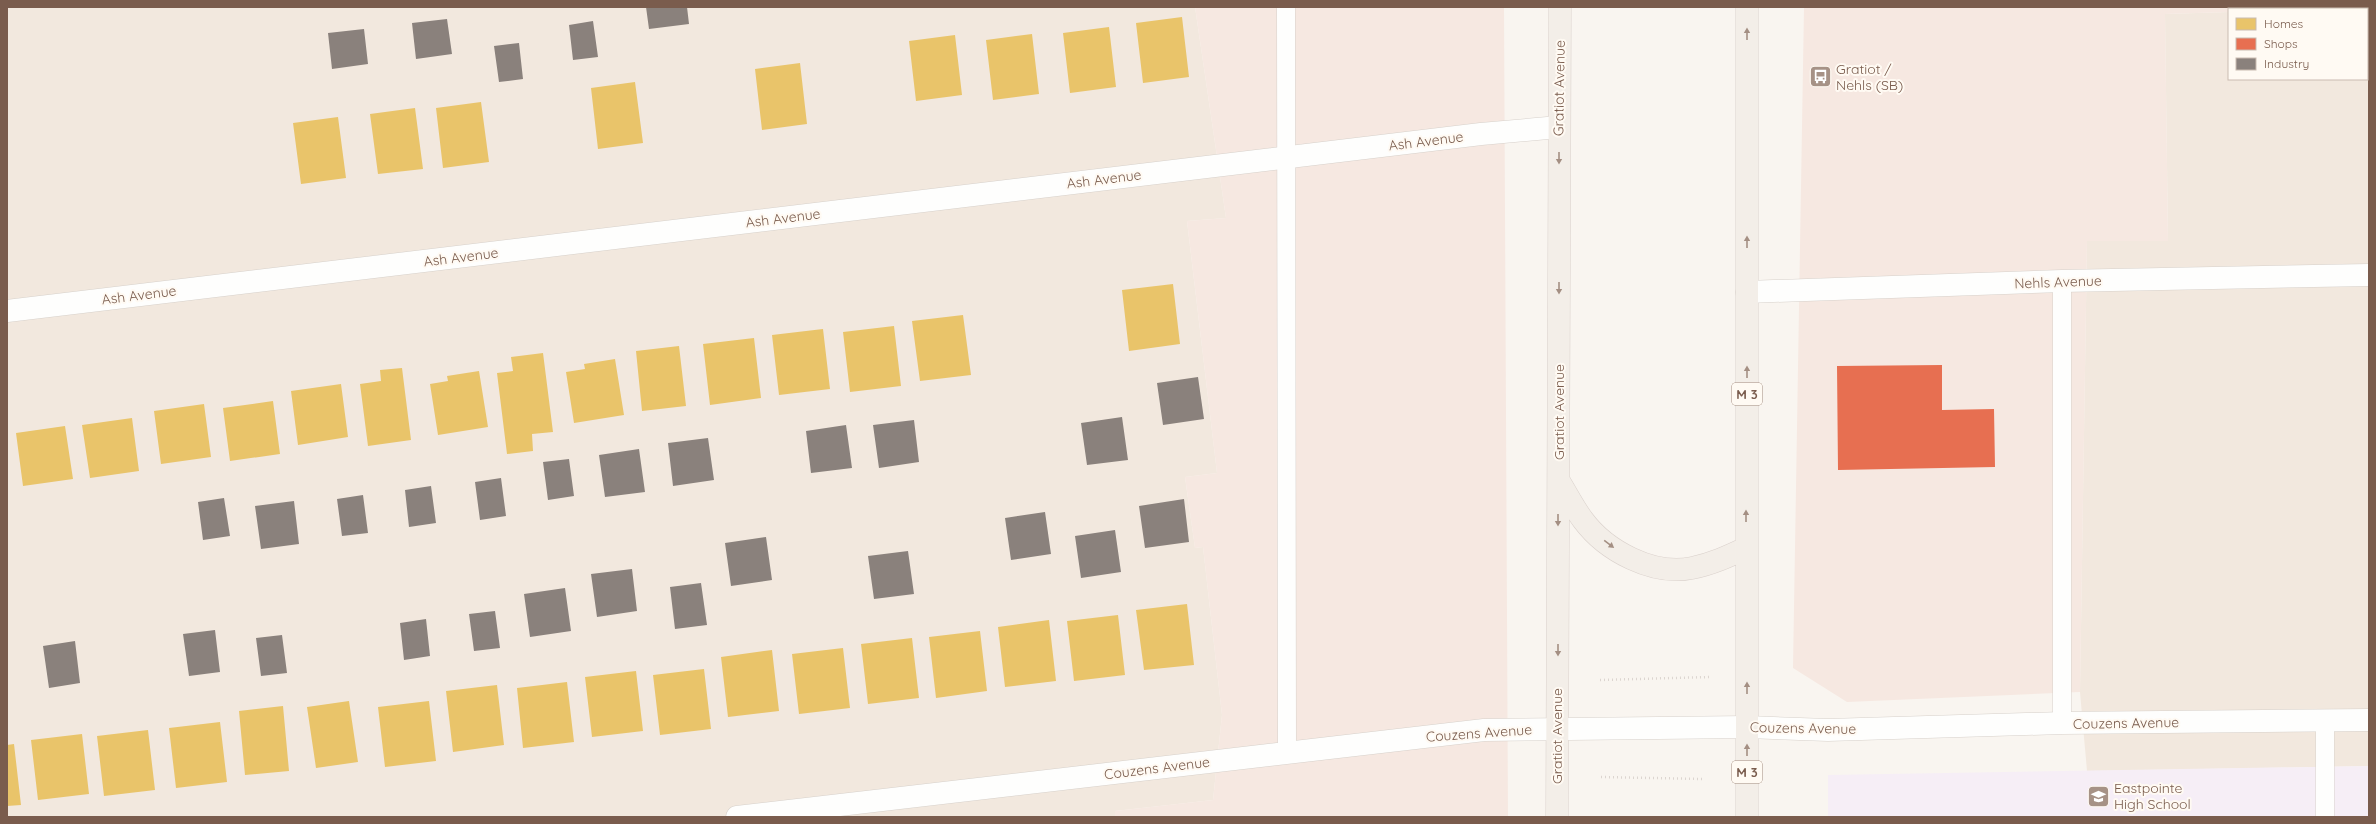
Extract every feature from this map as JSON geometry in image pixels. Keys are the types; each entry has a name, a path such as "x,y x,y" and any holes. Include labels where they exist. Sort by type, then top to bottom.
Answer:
{"main road":[{"name":"Gratiot Avenue","path":"1557,817 1560,7"},
{"name":"M 3","path":"1747,7 1747,817"},
{"path":"1559,481 1583,521 1608,545 1632,559 1661,568 1691,568 1717,561 1746,548"}],"street":[{"name":"Ash Avenue","path":"7,311 1481,134 1559,127"},
{"name":"Nehls Avenue","path":"1747,292 2062,281 2369,275"},
{"name":"Couzens Avenue","path":"737,817 1484,730 1558,728 1747,728 1828,730 2062,723 2369,720"}],"lane":[{"path":"1286,7 1286,753"},
{"path":"2062,281 2062,723"},
{"path":"2325,720 2325,817"}],"path":[{"path":"1600,680 1710,677"},
{"path":"1601,777 1703,780"}],"shaded area":[{"path":"7,7 1195,7 1226,218 1187,221 1217,473 1185,477 1195,548 1203,547 1222,715 1213,800 1115,811 1115,817 7,817"},
{"path":"1195,7 1504,7 1508,817 1115,817 1115,811 1213,800 1222,715 1203,547 1195,548 1185,477 1217,473 1187,221 1226,218"},
{"path":"1804,7 2369,7 2228,8 2228,12 2165,14 2168,241 2087,241 2080,692 1847,702 1793,668"},
{"path":"2368,8 2369,766 2087,771 2080,692 2087,241 2168,240 2165,14 2228,12 2228,80 2368,80"},
{"name":"Eastpointe High School","path":"2369,766 2369,817 1828,817 1828,775"}],"building: Homes":[{"path":"1182,17 1189,77 1143,83 1136,23"},
{"path":"1109,27 1116,87 1070,93 1063,33"},
{"path":"1032,34 1039,94 993,100 986,40"},
{"path":"955,35 962,95 916,101 909,41"},
{"path":"800,63 807,124 762,130 755,69"},
{"path":"635,82 643,143 598,149 591,88"},
{"path":"481,102 489,162 443,168 436,108"},
{"path":"415,108 423,169 378,174 370,114"},
{"path":"338,117 346,178 301,184 293,123"},
{"path":"1173,284 1180,344 1129,351 1122,290"},
{"path":"963,315 971,375 920,381 912,321"},
{"path":"894,326 901,386 850,392 843,332"},
{"path":"823,329 830,389 779,395 772,335"},
{"path":"754,338 761,398 710,405 703,344"},
{"path":"679,346 686,406 642,411 636,351"},
{"path":"543,353 553,432 532,434 533,451 507,454 497,373 513,371 511,357"},
{"path":"615,359 624,415 574,423 566,372 585,369 584,364"},
{"path":"402,368 411,440 368,446 360,384 381,381 380,370"},
{"path":"479,371 488,427 438,435 430,384 448,381 447,376"},
{"path":"341,384 348,437 298,445 291,391"},
{"path":"273,401 280,454 230,461 223,408"},
{"path":"204,404 211,457 161,464 154,411"},
{"path":"132,418 139,471 90,478 82,425"},
{"path":"65,426 73,479 23,486 16,433"},
{"path":"1187,604 1194,665 1144,670 1136,610"},
{"path":"1118,615 1125,675 1074,681 1067,621"},
{"path":"1049,620 1056,681 1005,687 998,627"},
{"path":"980,631 987,691 936,698 929,637"},
{"path":"912,638 919,698 868,704 861,644"},
{"path":"843,648 850,708 799,714 792,654"},
{"path":"772,650 779,711 728,717 721,657"},
{"path":"704,669 711,729 660,735 653,675"},
{"path":"636,671 643,731 592,737 585,677"},
{"path":"567,682 574,742 523,748 517,688"},
{"path":"497,685 504,745 453,752 446,691"},
{"path":"349,701 358,762 316,768 307,707"},
{"path":"429,701 436,761 385,767 378,707"},
{"path":"283,706 289,771 245,775 239,711"},
{"path":"220,722 227,782 176,788 169,728"},
{"path":"148,730 155,790 104,796 97,736"},
{"path":"82,734 89,794 38,800 31,740"},
{"path":"14,744 21,805 7,806 7,745"}],"building: Shops":[{"path":"1942,365 1942,410 1994,409 1995,467 1838,470 1837,366"}],"building: Industry":[{"path":"646,7 687,7 689,24 649,29"},
{"path":"447,19 452,54 416,59 412,23"},
{"path":"593,21 598,57 573,60 569,25"},
{"path":"364,29 368,64 332,69 328,33"},
{"path":"519,43 523,79 499,82 494,46"},
{"path":"1198,377 1204,419 1163,425 1157,383"},
{"path":"1122,417 1128,460 1087,465 1081,423"},
{"path":"914,420 919,462 879,468 873,425"},
{"path":"846,425 852,468 811,473 806,431"},
{"path":"708,438 714,480 673,486 668,443"},
{"path":"639,449 645,492 605,497 599,455"},
{"path":"569,459 574,496 548,500 543,462"},
{"path":"501,478 506,516 480,520 475,482"},
{"path":"431,486 436,523 409,527 405,490"},
{"path":"363,495 368,533 342,536 337,499"},
{"path":"224,498 230,536 203,540 198,502"},
{"path":"1184,499 1189,542 1145,548 1139,506"},
{"path":"294,501 299,544 261,549 255,506"},
{"path":"1045,512 1051,554 1011,560 1005,518"},
{"path":"1115,530 1121,572 1081,578 1075,536"},
{"path":"766,537 772,580 731,586 725,543"},
{"path":"908,551 914,594 874,599 868,556"},
{"path":"632,569 637,611 597,617 591,574"},
{"path":"701,583 707,625 675,629 670,587"},
{"path":"565,588 571,631 530,637 524,594"},
{"path":"495,611 500,648 474,651 469,614"},
{"path":"426,619 430,656 404,660 400,623"},
{"path":"215,630 220,672 189,676 183,634"},
{"path":"282,635 287,673 261,676 256,638"},
{"path":"75,641 80,683 49,688 43,646"}],"place":[{"name":"Gratiot / Nehls (SB)","path":"1821,77"},
{"name":"Eastpointe High School","path":"2098,796"}]}
